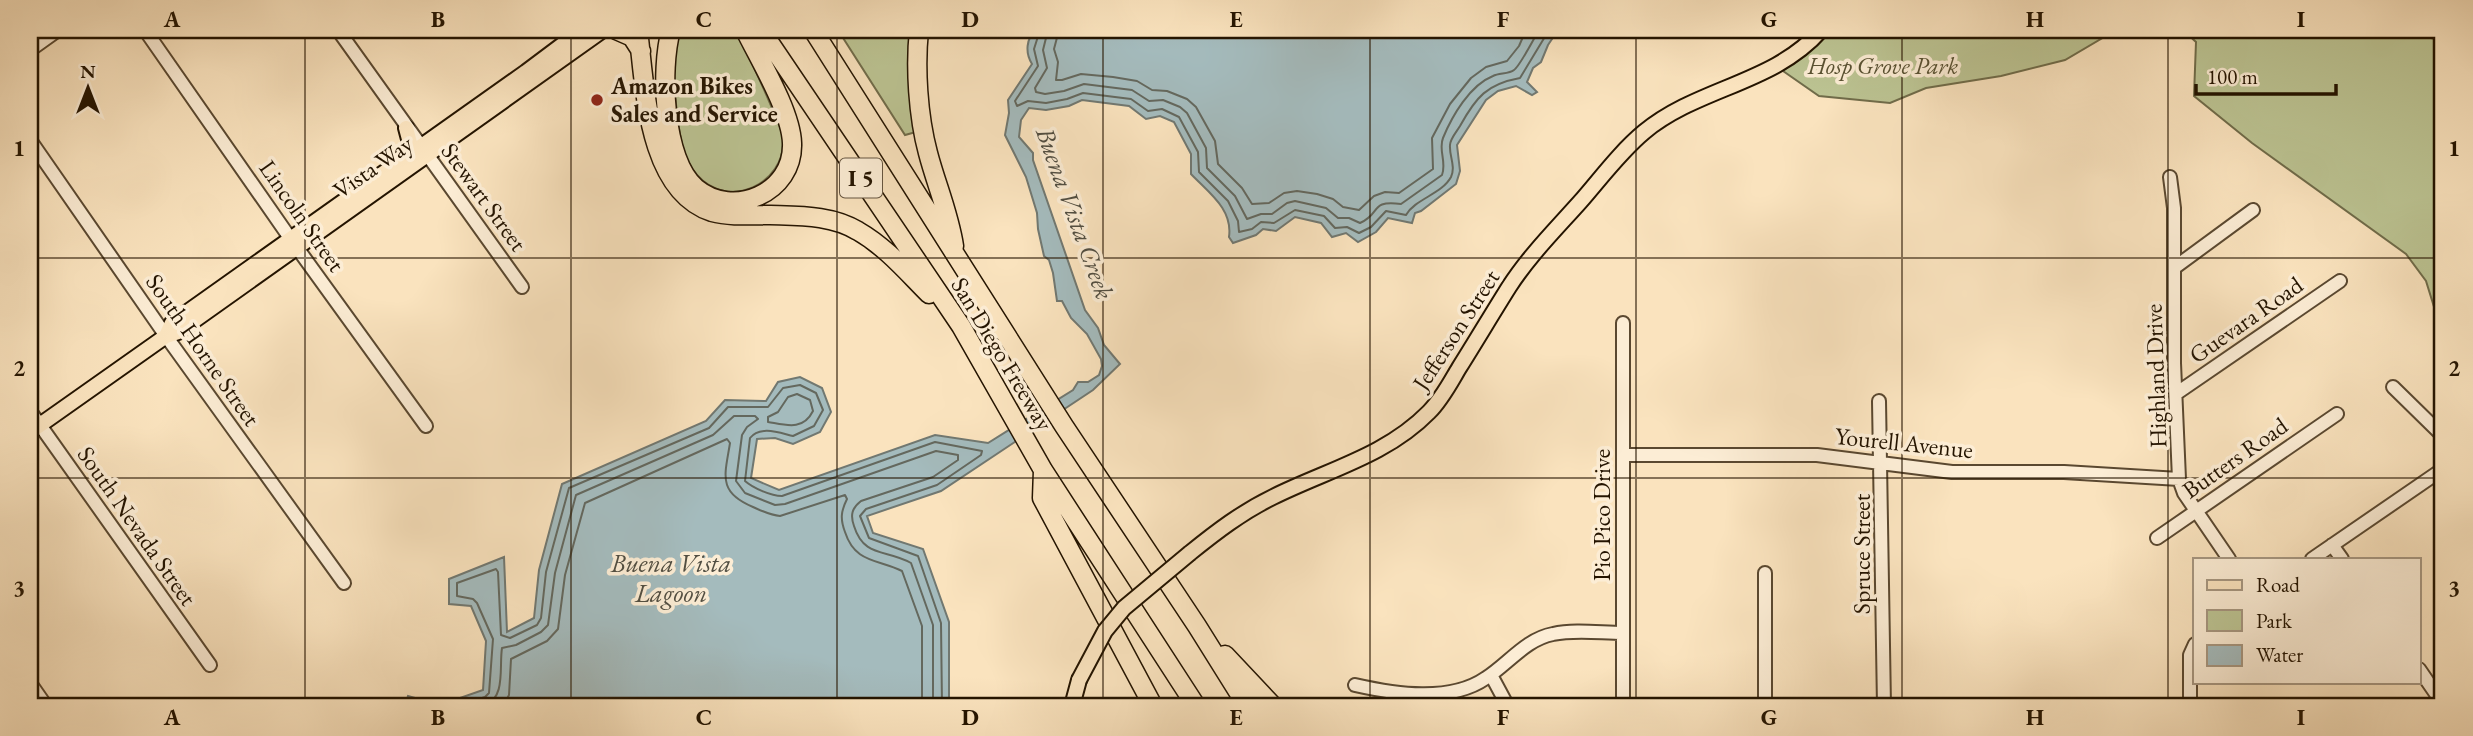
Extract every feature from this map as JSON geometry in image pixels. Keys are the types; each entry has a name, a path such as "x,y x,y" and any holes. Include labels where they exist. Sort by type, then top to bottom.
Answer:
{"highway":[{"path":"602,30 609,30"},
{"path":"616,30 632,37 641,51"},
{"path":"638,30 652,127 661,157 685,197 712,212 728,215 804,216 832,220 857,230 894,258 961,326"},
{"path":"650,30 656,80 659,91 667,101"},
{"path":"671,30 665,63 672,143 677,159 697,189 712,198 737,203 751,200 774,187 784,177 792,142 787,118 745,30"},
{"name":"San Diego Freeway","path":"761,30 961,326 1043,470 1196,706"},
{"name":"San Diego Freeway","path":"813,30 1064,426 1247,706"},
{"path":"919,30 918,75 923,132 950,221 955,253"},
{"path":"1043,470 1042,498 1153,706"},
{"path":"1197,626 1273,706"}],"main road":[{"name":"Vista Way","path":"35,428 166,336 178,332 294,242 420,152 602,30"},
{"name":"Jefferson Street","path":"1072,706 1079,680 1105,631 1124,608 1227,523 1272,497 1378,451 1406,433 1431,410 1510,286 1538,248 1629,145 1676,109 1780,64 1821,30"},
{"path":"2431,30 2443,31"},
{"name":"Vista Way","path":"531,76 577,31"},
{"path":"406,128 410,143 420,152"}],"street":[{"path":"30,50 58,30"},
{"name":"Lincoln Street","path":"145,30 426,426"},
{"path":"338,30 406,128"},
{"name":"South Horne Street","path":"30,140 166,336 344,583"},
{"name":"Stewart Street","path":"420,152 522,287"},
{"name":"Highland Drive","path":"2170,177 2174,208 2174,363 2179,479 2184,493 2228,558"},
{"path":"2174,268 2253,210"},
{"name":"Guevara Road","path":"2177,393 2340,281"},
{"name":"Pio Pico Drive","path":"1623,323 1623,706"},
{"path":"2393,387 2443,436"},
{"name":"Spruce Street","path":"1879,401 1884,706"},
{"name":"South Nevada Street","path":"30,411 35,428 210,665"},
{"name":"Butters Road","path":"2157,537 2336,414"},
{"name":"Yourell Avenue","path":"1623,455 1817,455 1882,461 1951,472 2064,472 2179,479"},
{"path":"2313,558 2443,469"},
{"path":"2332,545 2341,558"},
{"path":"1765,573 1765,706"},
{"path":"1355,685 1384,692 1452,692 1485,680 1534,640 1553,634 1623,633"},
{"path":"2190,706 2190,654 2193,646"},
{"path":"2420,670 2443,704"},
{"path":"1491,675 1505,706"},
{"path":"30,683 46,706"}],"green space":[{"path":"681,30 736,30 759,79 779,123 783,139 781,155 775,169 765,180 753,187 724,191 710,186 697,175 687,159 679,132 673,76 675,48"},
{"path":"838,30 910,30 916,132 905,135"},
{"name":"Hosp Grove Park","path":"1828,30 2116,30 2065,60 2001,76 1926,88 1890,103 1819,96 1783,71 1816,44"},
{"path":"2183,30 2418,30 2443,34 2443,336 2426,281 2406,254 2252,143 2194,96 2196,42"}],"water":[{"name":"Buena Vista Lagoon","path":"1036,30 1558,30 1527,82 1537,92 1532,95 1516,86 1498,91 1486,100 1457,145 1460,171 1456,184 1415,213 1412,223 1388,218 1376,232 1358,242 1346,233 1332,237 1321,223 1295,217 1276,231 1263,229 1256,235 1233,243 1223,210 1191,174 1191,154 1174,122 1160,116 1146,119 1129,106 1082,100 1069,106 1046,110 1029,108 1021,120 1019,137 1033,153 1033,160 1085,310 1098,328 1104,345 1120,364 1093,390 941,491 867,516 873,533 923,549 949,622 949,706 405,706 408,696 440,705 483,690 486,641 471,606 449,604 449,579 504,557 507,632 534,618 539,570 562,484 706,421 725,400 766,401 778,382 800,377 822,388 831,412 820,432 793,444 775,438 757,439 751,478 779,490 935,435 988,443 1073,390 1078,382 1088,382 1099,375 1101,359 1087,334 1071,318 1062,301 1057,301 1053,273 1049,260 1044,256 1037,213 1026,177 1005,135 1009,113 1008,100 1032,64 1028,46 1030,37"}],"place":[{"name":"Amazon Bikes Sales and Service","path":"597,100"}],"water label":[{"name":"Buena Vista Creek","path":"1075,213"}]}
